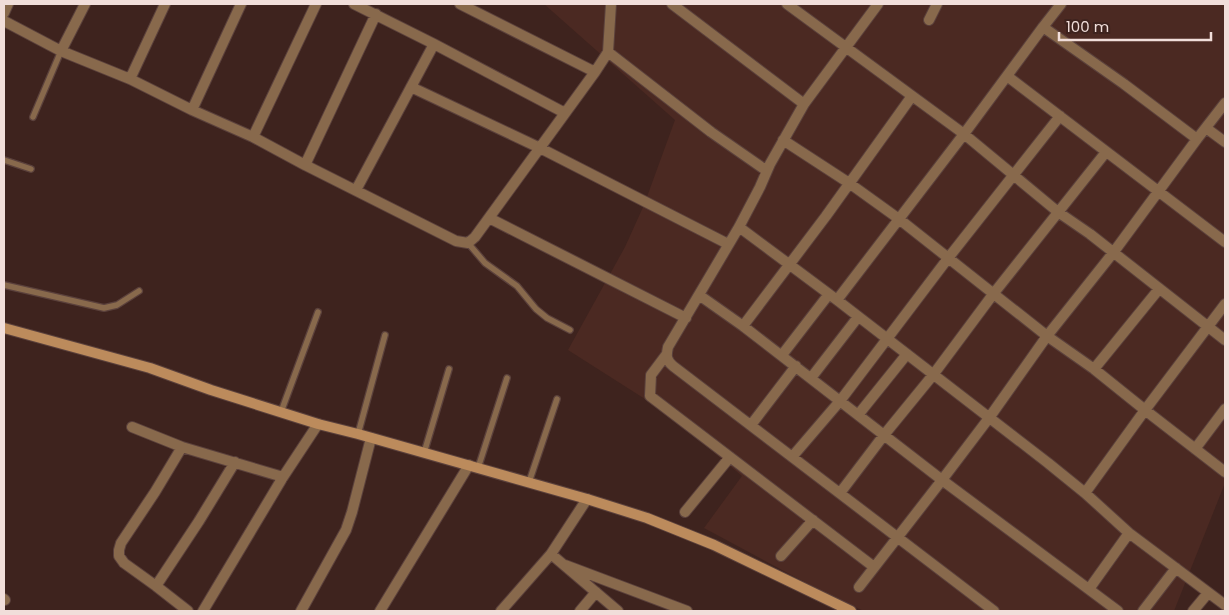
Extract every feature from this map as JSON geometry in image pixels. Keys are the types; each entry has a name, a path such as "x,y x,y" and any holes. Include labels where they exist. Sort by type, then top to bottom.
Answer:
{"street":[{"path":"4,13 8,4"},
{"path":"61,51 85,4"},
{"path":"130,79 166,4"},
{"path":"192,110 241,4"},
{"path":"253,137 316,4"},
{"path":"354,4 565,113"},
{"path":"460,4 595,72"},
{"path":"4,21 61,51 130,79 192,110 253,137 456,241 468,243 475,237 489,218 608,52 611,4"},
{"path":"672,4 804,104"},
{"path":"787,4 964,134 1058,212 1090,234 1225,340"},
{"path":"874,567 650,396 651,375 666,355 668,347 739,227 783,140 804,104 878,4"},
{"path":"929,20 937,4"},
{"path":"782,356 899,219 1062,4"},
{"path":"305,165 376,14"},
{"path":"1043,27 1124,84 1197,139"},
{"path":"356,190 434,44"},
{"path":"608,52 711,132 767,171"},
{"path":"1007,76 1225,242"},
{"path":"411,87 540,148 728,244"},
{"path":"743,326 826,216 912,96"},
{"path":"858,587 942,480 1047,336 1113,253 1225,103"},
{"path":"792,457 840,401 949,257 1060,116"},
{"path":"1206,128 1225,142"},
{"path":"783,140 849,183 899,219 1047,336 1094,369 1225,472"},
{"path":"840,493 994,293 1106,152"},
{"path":"489,218 686,318"},
{"path":"739,227 790,264 1048,463 1129,533 1225,605"},
{"path":"1094,369 1159,289"},
{"path":"699,295 743,326 942,480 1118,611"},
{"path":"1085,493 1225,304"},
{"path":"810,378 858,317"},
{"path":"4,328 150,368 211,390 318,424 529,482 647,518 714,545 851,611"},
{"path":"858,415 907,354"},
{"path":"666,355 668,362 673,366 994,611"},
{"path":"751,425 796,366"},
{"path":"1195,449 1225,408"},
{"path":"203,611 318,424"},
{"path":"132,427 182,447 284,477"},
{"path":"301,611 346,530 371,438"},
{"path":"182,447 121,543 119,556 124,563 188,611"},
{"path":"685,512 730,457"},
{"path":"156,586 235,462"},
{"path":"380,611 473,467"},
{"path":"501,611 551,554 587,499"},
{"path":"781,556 813,520"},
{"path":"1089,589 1129,533"},
{"path":"551,554 618,611"},
{"path":"564,565 687,611"},
{"path":"1143,611 1176,568"},
{"path":"580,611 596,592"},
{"path":"1193,611 1208,593"}],"lane":[{"path":"33,117 61,51"},
{"path":"4,160 31,168"},
{"path":"468,243 485,263 517,286 546,318 570,330"},
{"path":"4,285 104,308 117,305 138,291"},
{"path":"281,412 318,312"},
{"path":"358,434 385,335"},
{"path":"424,453 448,369"},
{"path":"473,467 507,378"},
{"path":"529,482 557,399"}],"shaded area":[{"path":"544,4 1225,4 1225,483 1174,611 864,611 832,597 704,528 742,476 667,413 568,350 625,247 644,205 675,120"}]}
